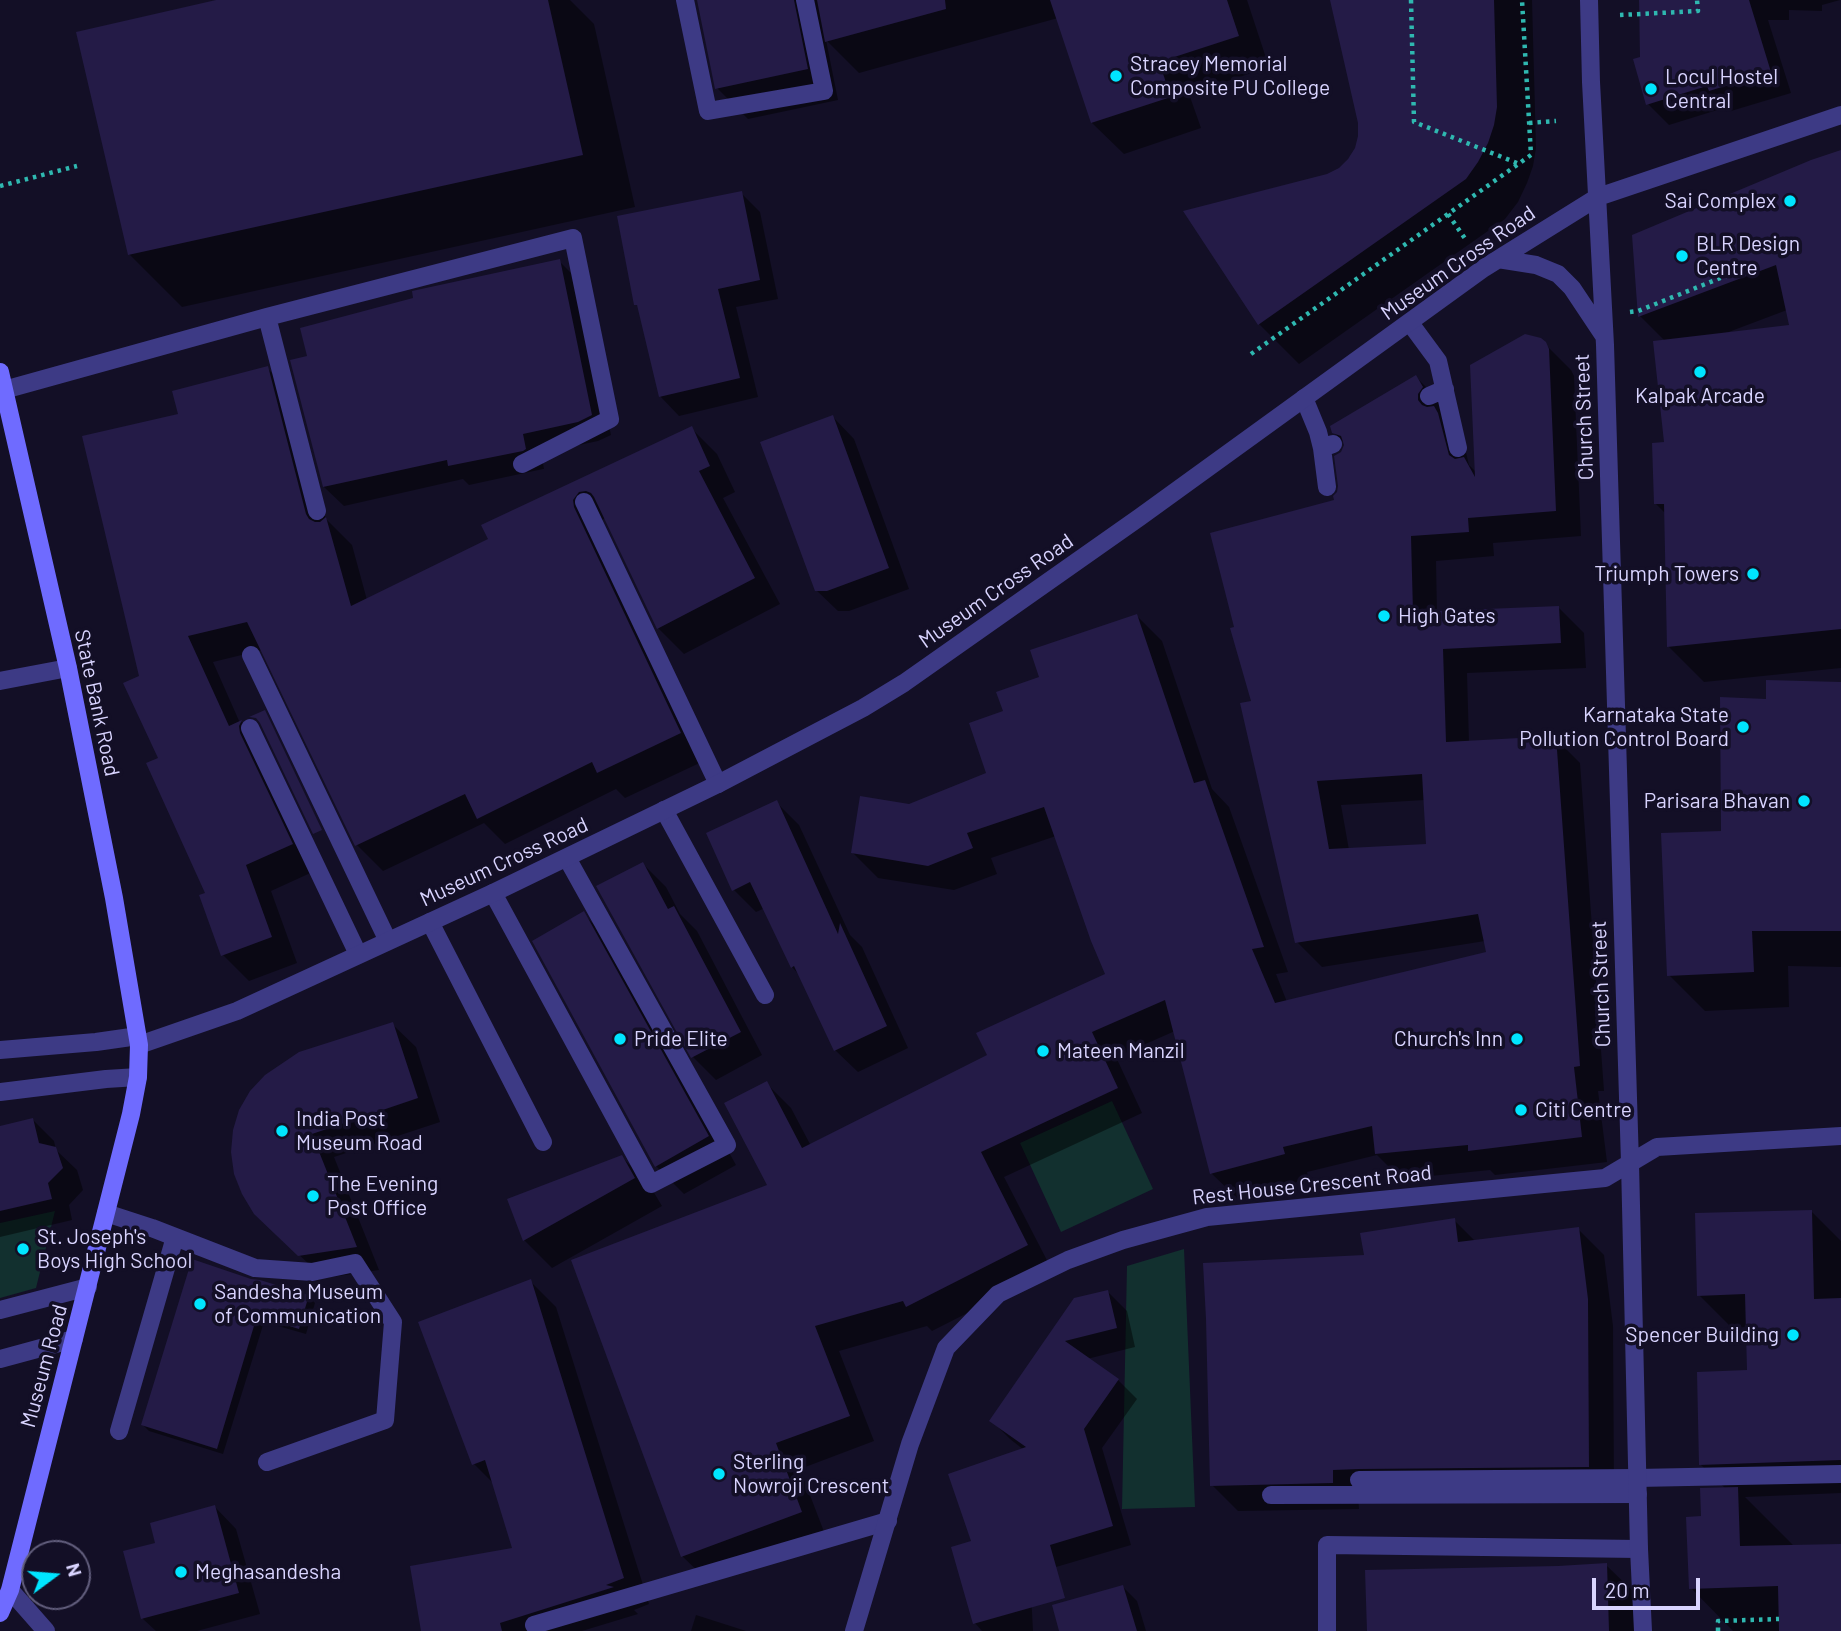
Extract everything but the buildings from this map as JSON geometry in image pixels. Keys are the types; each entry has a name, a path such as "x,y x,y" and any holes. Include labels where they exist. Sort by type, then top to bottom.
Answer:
{"main road":[{"name":"State Bank Road","path":"1,384 68,668 114,898 138,1041"},
{"name":"Museum Road","path":"0,1613 10,1590 131,1114 138,1077 138,1041"}],"street":[{"path":"685,0 708,111 824,90 805,0"},
{"name":"Church Street","path":"1589,0 1604,336 1643,1631"},
{"name":"Museum Cross Road","path":"0,1050 138,1041 237,1011 567,858 718,784 863,708 904,683 1498,259 1598,197 1841,114"},
{"path":"1,384 573,238 611,419 522,464"},
{"name":"Church Street","path":"1498,259 1536,265 1558,274 1572,288 1604,336"},
{"path":"267,317 317,511"},
{"path":"1410,323 1438,361 1437,392 1458,448"},
{"path":"1304,398 1318,432 1328,446 1327,487"},
{"path":"584,502 718,784"},
{"path":"251,655 388,941"},
{"path":"0,681 68,668"},
{"path":"250,728 358,954"},
{"path":"664,810 765,995"},
{"path":"492,893 651,1184 727,1145 567,858"},
{"path":"430,922 543,1142"},
{"path":"0,1092 138,1077"},
{"name":"Rest House Crescent Road","path":"854,1631 910,1444 946,1348 998,1294 1056,1265 1123,1240 1207,1217 1605,1178 1657,1147 1841,1136"},
{"path":"106,1213 255,1268 312,1272 355,1263 393,1322 384,1420 267,1462"},
{"path":"119,1431 175,1237"},
{"path":"0,1310 88,1287"},
{"path":"0,1359 74,1339"},
{"path":"1271,1495 1638,1486 1841,1474"},
{"path":"1359,1480 1638,1486"},
{"path":"534,1625 888,1521"},
{"path":"1327,1631 1327,1545 1639,1549"},
{"path":"10,1590 46,1631"}],"path":[{"path":"1411,0 1414,122 1518,164"},
{"path":"1251,354 1531,155 1522,0"},
{"path":"1620,15 1698,10 1697,0"},
{"path":"1529,123 1556,121"},
{"path":"0,186 77,166"},
{"path":"1448,214 1466,240"},
{"path":"1625,313 1638,311 1743,270"},
{"path":"1718,1631 1717,1621 1779,1619"}],"green space":[{"path":"1112,1101 1153,1189 1061,1232 1020,1143"},
{"path":"55,1211 36,1288 0,1298 0,1223"},
{"path":"1184,1249 1195,1507 1122,1509 1127,1266"}],"place":[{"name":"Stracey Memorial Composite PU College","path":"1116,76"},
{"name":"Locul Hostel Central","path":"1651,89"},
{"name":"Sai Complex","path":"1790,201"},
{"name":"BLR Design Centre","path":"1682,256"},
{"name":"Kalpak Arcade","path":"1700,372"},
{"name":"Triumph Towers","path":"1753,574"},
{"name":"High Gates","path":"1384,616"},
{"name":"Karnataka State Pollution Control Board","path":"1743,727"},
{"name":"Parisara Bhavan","path":"1804,801"},
{"name":"Pride Elite","path":"620,1039"},
{"name":"Church's Inn","path":"1517,1039"},
{"name":"Mateen Manzil","path":"1043,1051"},
{"name":"Citi Centre","path":"1521,1110"},
{"name":"India Post Museum Road","path":"282,1131"},
{"name":"The Evening Post Office","path":"313,1196"},
{"name":"St. Joseph's Boys High School","path":"23,1249"},
{"name":"Sandesha Museum of Communication","path":"200,1304"},
{"name":"Spencer Building","path":"1793,1335"},
{"name":"Sterling Nowroji Crescent","path":"719,1474"},
{"name":"Meghasandesha","path":"181,1572"}]}
